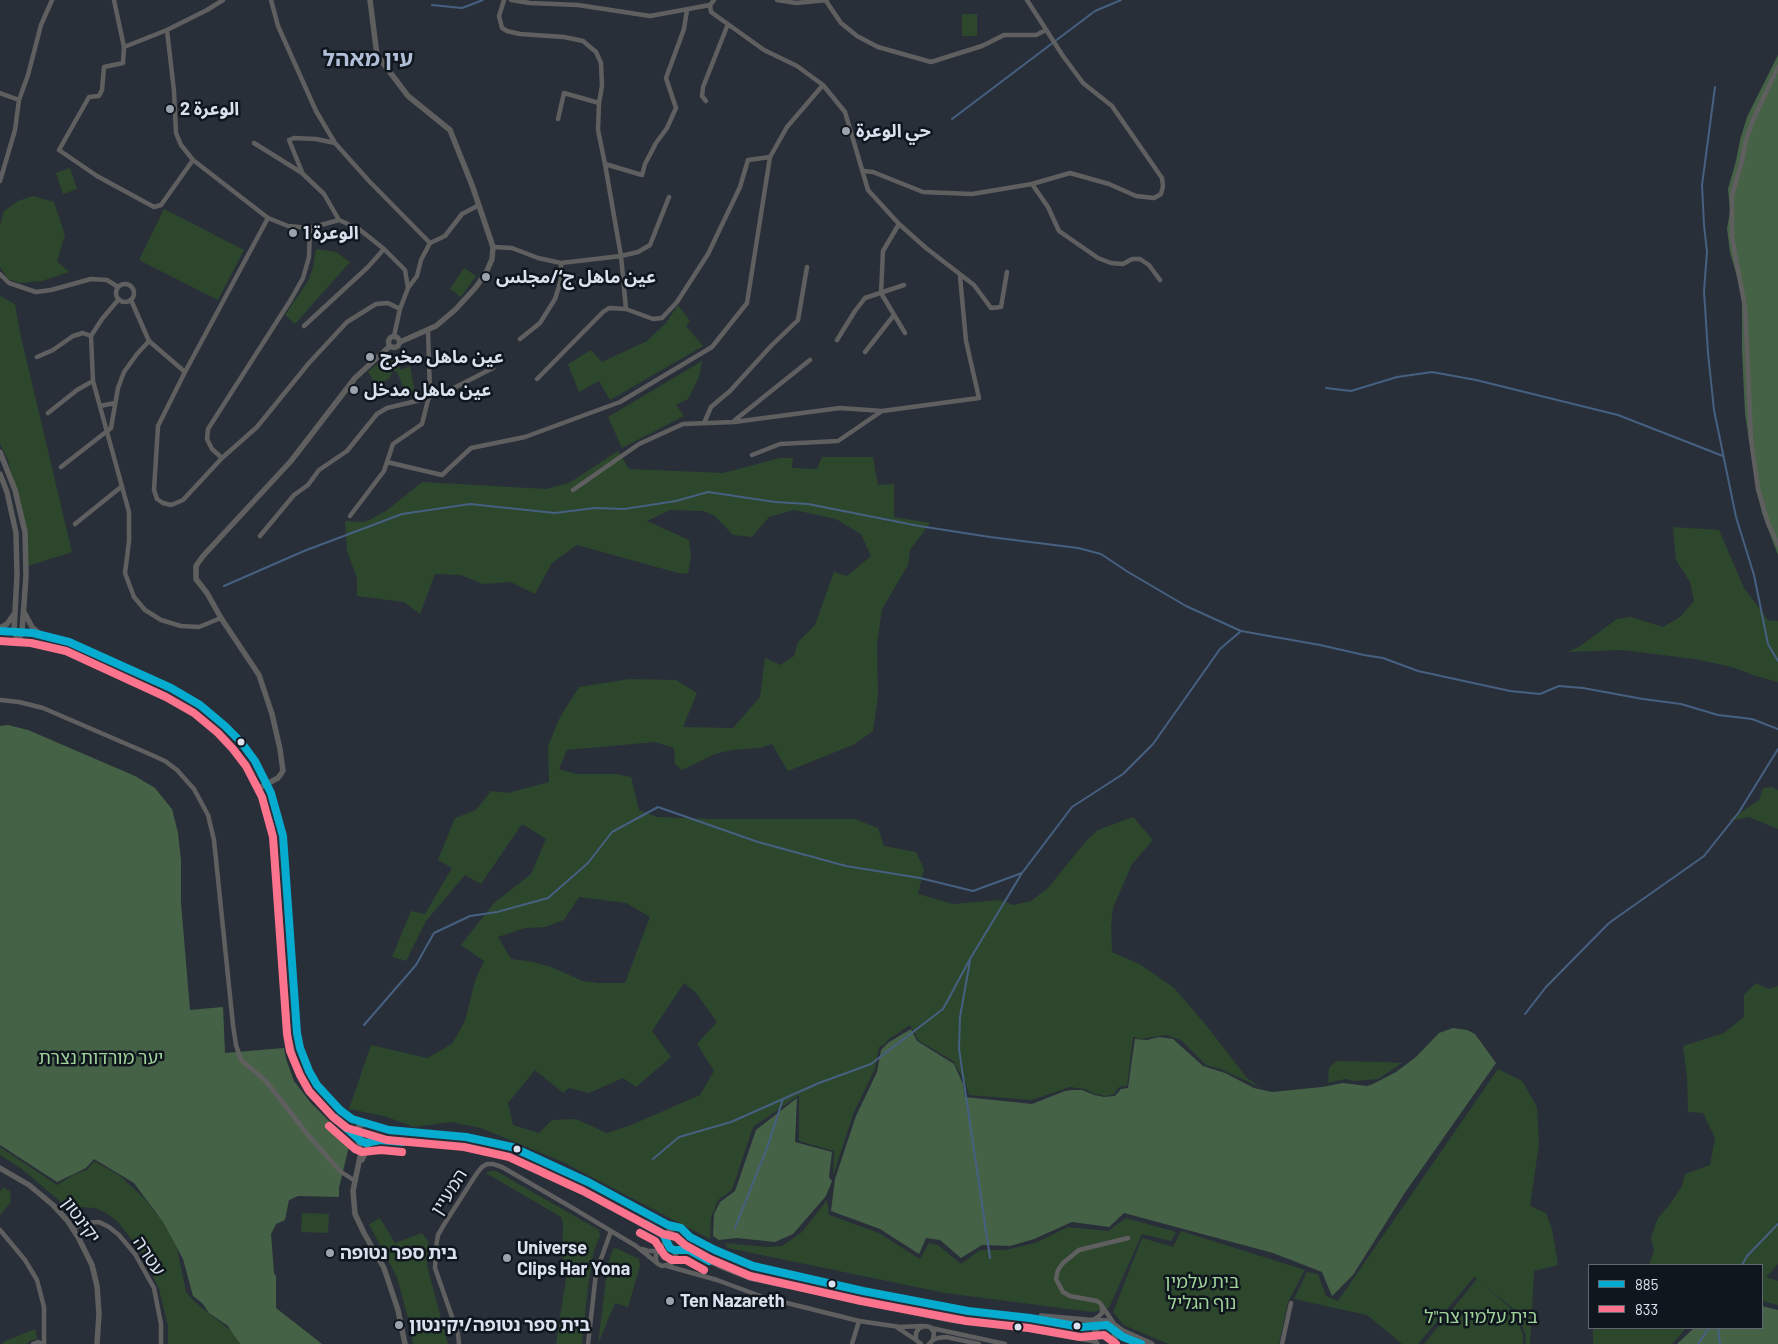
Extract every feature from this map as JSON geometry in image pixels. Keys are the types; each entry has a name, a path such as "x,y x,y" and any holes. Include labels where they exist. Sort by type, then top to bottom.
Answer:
{"street":[{"path":"0,181 15,130 19,100 28,75 41,25 52,0"},
{"path":"114,0 124,47 122,63 104,68 102,90 99,96 90,97 59,150 97,176 154,207 161,205 193,160"},
{"path":"124,47 167,30 208,10 223,0"},
{"path":"270,0 278,26 316,111 336,144 368,181 430,243"},
{"path":"370,0 378,54 408,96 450,130 480,205 494,247 492,259 486,273 456,309 428,331 400,342 397,347 390,346"},
{"path":"504,0 500,8 499,22 502,28 520,34 564,37 583,41 596,52 601,63 602,86 598,130 621,256 626,309"},
{"path":"511,0 530,3 578,5 650,16 710,5 714,0"},
{"path":"777,0 796,3 827,1 841,23 857,36 878,47 931,62 982,46 1004,35 1036,34 1046,30"},
{"path":"864,171 873,172 923,192 972,194 1032,184 1070,173 1108,184 1136,196 1154,198 1161,194 1162,178 1112,106 1082,83 1027,0"},
{"path":"710,5 711,12 764,50 797,66 823,85 845,112 864,171 868,190 900,224 960,276 974,285 992,308 1001,307 1008,272"},
{"path":"605,164 642,175 644,164 667,128 676,108 666,78 684,30 687,10"},
{"path":"706,101 702,96 703,87 728,24"},
{"path":"167,30 174,91 176,133 181,144 193,160 268,218 288,226 310,228 339,220"},
{"path":"1778,68 1753,120 1732,196 1732,238 1746,307 1751,439 1758,489 1768,523 1778,544"},
{"path":"387,462 442,475 471,448 525,437 620,402 712,348 747,303 770,157 787,127 823,85"},
{"path":"0,92 19,100"},
{"path":"558,120 564,93 599,103"},
{"path":"302,173 289,140 294,138 316,139 336,144"},
{"path":"254,143 302,173 324,194 339,220 359,229 384,249 405,270 408,288"},
{"path":"537,379 609,308 626,309 653,320 662,318 677,302 708,254 740,187 748,160 770,157"},
{"path":"1032,184 1048,207 1059,231 1098,258 1111,263 1123,264 1132,259 1140,259 1149,265 1160,280"},
{"path":"494,247 512,248 538,258 561,263 621,256 638,252 650,245 669,197"},
{"path":"390,346 389,340 394,336 400,309 408,288 417,276 421,260 430,243 445,236 462,214 480,205"},
{"path":"268,218 184,372 158,426 153,479 154,490 158,499 163,503 171,505 183,500 222,458 258,427 309,362 347,322 376,304 388,304 400,309"},
{"path":"900,224 883,251 882,293 905,333"},
{"path":"222,458 212,449 207,439 208,429 303,278 309,257 310,228"},
{"path":"304,326 368,267 384,249"},
{"path":"520,339 540,323 555,299 561,280 561,263"},
{"path":"704,422 711,407 730,391 771,346 798,320 807,267"},
{"path":"0,274 10,282 36,292 51,290 91,279 107,280 118,286 126,284 132,288 134,295 130,300 125,302 119,299 116,293 118,286"},
{"path":"573,490 639,444 683,424 734,422 840,408 882,411 980,398 966,341 960,276"},
{"path":"837,340 854,311 865,298 904,285"},
{"path":"119,299 91,336 93,381 128,512 129,541 125,573 134,597 145,610 161,620 181,626 199,627 220,618"},
{"path":"130,300 149,341 184,372"},
{"path":"865,352 894,315"},
{"path":"350,516 384,471 394,444 422,424 430,392 428,331"},
{"path":"37,357 53,350 73,336 83,333 91,336"},
{"path":"394,336 399,338 400,342"},
{"path":"61,467 111,428 118,388 124,372 149,341"},
{"path":"259,788 278,778 284,766 272,714 260,676 220,618 207,593 196,578 196,566 203,556 291,461 355,378 390,346"},
{"path":"734,422 810,360"},
{"path":"430,392 446,392 493,368"},
{"path":"48,413 77,390 93,381"},
{"path":"260,536 294,496 308,485 319,470 348,451 377,414 387,408 429,398"},
{"path":"100,406 115,403"},
{"path":"752,455 780,444 838,441 882,411"},
{"path":"0,452 16,490 25,532 24,610 22,632 18,641"},
{"path":"0,474 11,508 16,533 17,567 14,631 18,641"},
{"path":"75,524 121,486"},
{"path":"24,610 32,627 40,634"},
{"path":"0,630 15,612"},
{"path":"0,630 40,634 77,646 161,683 200,705 241,742 255,761 267,784 278,814 284,850 297,1033 303,1056 312,1078 328,1098 352,1119 400,1132 466,1137 512,1147 560,1168 668,1225 687,1233 695,1240 727,1257 762,1269 953,1309 1081,1326 1113,1326"},
{"path":"0,641 41,644 66,651 176,702 202,719 227,741 247,766 259,788 269,817 275,852 288,1034 292,1051 300,1075 310,1091 334,1117 366,1143 380,1140 457,1146 508,1156 584,1191 658,1231 670,1248 689,1250 736,1273 768,1282 959,1322 1028,1330 1096,1343 1094,1333 1099,1326"},
{"path":"0,700 19,702 43,708 145,752 176,770 194,789 208,815 213,834 233,1025 241,1060 266,1081 308,1135 340,1171 355,1180"},
{"path":"355,1180 377,1132 371,1124 365,1123 359,1126 358,1137 361,1152 355,1180 352,1198 355,1214 384,1268 398,1310 405,1344"},
{"name":"המעיין","path":"459,1344 458,1334 436,1268 436,1247 438,1235 445,1223 482,1167 487,1164 502,1167 612,1231 662,1266 667,1266"},
{"name":"יקינטון","path":"0,1168 40,1194 66,1220 88,1255 95,1278 99,1314 97,1344"},
{"name":"עטרה","path":"73,1230 84,1223 99,1222 119,1235 135,1254 154,1288 161,1324 161,1344"},
{"path":"657,1262 656,1257 664,1246 670,1230 677,1228"},
{"path":"0,1230 25,1260 37,1280 44,1307 43,1344 38,1342 33,1344"},
{"path":"588,1344 596,1273 612,1231"},
{"path":"667,1266 674,1260 679,1250 687,1244 687,1233"},
{"path":"1128,1238 1079,1250 1063,1263 1058,1270 1056,1279 1063,1292 1078,1299 1097,1301 1113,1326 1123,1337 1141,1344"},
{"name":"המעיין","path":"636,1246 648,1251 659,1251"},
{"path":"674,1260 675,1266 681,1270"},
{"path":"667,1266 717,1280 763,1297 859,1321 892,1326 922,1326 1005,1344"},
{"path":"1282,1344 1291,1303"},
{"path":"1092,1320 1102,1312 1101,1306"},
{"path":"1002,1315 1020,1314 1103,1320 1152,1344"},
{"path":"852,1344 859,1321"},
{"path":"892,1326 905,1331 921,1344"},
{"path":"916,1340 916,1333 922,1326"},
{"path":"1112,1344 1116,1336 1113,1326"},
{"path":"931,1328 934,1332 931,1343"},
{"path":"931,1343 938,1338 946,1337 979,1344"},
{"path":"1071,1337 1084,1344"}],"green space":[{"path":"962,14 977,14 977,36 962,36"},
{"path":"1778,55 1778,555 1762,513 1756,487 1745,413 1742,301 1730,252 1727,229 1730,211 1728,189 1740,140 1747,117"},
{"path":"70,168 77,189 63,194 56,173"},
{"path":"33,196 54,202 65,235 57,261 69,272 42,281 20,283 8,279 0,267 0,225 4,211 18,201"},
{"path":"164,209 244,250 218,300 139,260"},
{"path":"316,249 336,252 350,262 295,324 285,315 308,281 313,268"},
{"path":"464,268 476,276 461,297 450,289"},
{"path":"0,296 15,304 20,333 72,552 28,566 25,528 8,460 0,444"},
{"path":"678,305 690,321 686,326 703,346 610,400 599,381 579,392 568,364 591,350 602,362 647,341 666,323"},
{"path":"392,355 401,370 410,366 415,394 407,396 397,372 393,370 389,379 376,385 368,372 380,361"},
{"path":"702,361 699,377 688,399 676,405 684,416 622,448 608,417"},
{"path":"618,451 629,469 723,473 780,458 793,458 792,468 817,469 822,457 873,457 878,485 894,484 894,517 930,523 910,550 908,565 882,609 877,643 878,696 873,731 855,744 788,771 772,744 760,748 732,750 715,754 682,770 675,764 674,748 655,742 567,750 559,769 576,774 616,774 631,777 639,810 657,817 855,819 878,828 884,846 916,852 924,869 918,894 953,904 1000,900 1013,905 1031,901 1048,888 1086,841 1098,830 1133,817 1153,840 1132,864 1113,908 1111,926 1112,952 1141,965 1174,988 1206,1025 1247,1078 1262,1088 1223,1070 1206,1065 1181,1040 1166,1035 1141,1039 1133,1037 1127,1086 1119,1087 1114,1094 1107,1096 1095,1094 1085,1089 1070,1087 1032,1100 969,1095 965,1082 953,1061 919,1041 910,1025 879,1047 875,1069 854,1112 833,1176 834,1151 799,1141 799,1095 753,1127 732,1190 718,1200 711,1218 710,1239 563,1162 481,1128 451,1122 414,1127 384,1116 349,1109 371,1045 427,1058 452,1044 465,1021 475,981 484,961 461,945 494,903 531,874 546,839 522,824 481,884 465,875 426,921 406,961 392,957 411,911 425,914 452,868 438,860 455,818 476,810 491,791 508,793 549,782 548,746 560,717 579,687 629,679 676,680 697,693 683,727 733,728 760,697 765,658 780,665 794,656 798,642 815,625 834,572 847,576 871,556 861,534 836,519 794,510 769,517 752,537 733,535 715,516 703,511 670,510 647,521 689,540 691,556 688,574 678,573 577,545 552,563 535,594 511,582 483,584 461,575 435,574 420,614 404,602 357,596 357,578 347,551 345,521 365,522 386,511 422,482 546,489 569,483","holes":["579,897 626,903 650,917 625,983 583,981 551,967 511,959 498,937 525,928 545,927 564,920","684,983 696,993 717,1022 697,1044 714,1071 700,1095 631,1125 607,1133 576,1119 552,1120 539,1133 513,1125 508,1103 535,1070 563,1093 569,1088 589,1093 623,1078 636,1087 671,1057 652,1031"]},
{"path":"1673,527 1719,530 1744,588 1768,620 1778,621 1778,682 1732,667 1694,659 1623,650 1567,652 1579,647 1617,619 1631,617 1663,627 1680,617 1694,601 1690,582 1676,560"},
{"name":"יער מורדות נצרת","path":"8,725 28,730 135,776 155,788 172,809 178,833 181,860 181,903 190,1010 223,1007 225,1053 284,1048 294,1081 311,1103 350,1142 339,1188 339,1197 298,1196 289,1200 285,1220 276,1224 271,1234 274,1273 276,1276 276,1308 322,1344 240,1344 228,1326 209,1313 203,1304 193,1296 183,1259 163,1222 134,1183 94,1159 86,1168 57,1182 0,1145 0,726"},
{"path":"1772,787 1778,790 1778,829 1749,817 1728,821 1759,800 1763,788"},
{"path":"1756,983 1768,989 1778,986 1778,1264 1766,1277 1778,1281 1778,1305 1763,1301 1763,1264 1649,1264 1654,1251 1651,1237 1658,1218 1682,1186 1685,1174 1710,1165 1715,1138 1703,1113 1688,1112 1687,1078 1683,1046 1724,1033 1744,1017 1744,995"},
{"path":"1453,1028 1467,1030 1475,1034 1496,1063 1404,1194 1353,1275 1332,1296 1322,1272 1273,1253 1124,1213 1109,1227 1072,1222 1034,1239 1010,1246 982,1245 961,1258 940,1240 926,1238 919,1254 880,1229 831,1211 835,1179 856,1116 877,1072 881,1050 889,1042 911,1029 917,1041 954,1064 963,1084 965,1097 1032,1104 1065,1091 1082,1090 1104,1097 1115,1096 1121,1089 1128,1088 1135,1039 1147,1040 1159,1037 1173,1039 1203,1066 1225,1073 1254,1088 1272,1092 1343,1083 1367,1086 1373,1084 1396,1072 1416,1057 1439,1033"},
{"path":"1336,1061 1402,1063 1378,1079 1355,1081 1345,1079 1328,1083 1329,1068"},
{"name":"בית עלמין צה\"ל","path":"1498,1069 1522,1081 1537,1107 1539,1144 1530,1206 1546,1213 1552,1229 1558,1265 1534,1271 1530,1344 1525,1344 1526,1336 1515,1310 1479,1281 1515,1312 1523,1335 1523,1344 1424,1344 1477,1279 1474,1277 1418,1344 1402,1344 1367,1315 1294,1299 1307,1272 1318,1274 1326,1296 1338,1301"},
{"path":"797,1098 795,1142 832,1152 829,1177 832,1181 826,1196 793,1234 775,1242 737,1238 719,1240 713,1236 714,1214 720,1202 735,1191 756,1130"},
{"path":"0,1147 57,1185 75,1174 87,1170 94,1161 120,1176 144,1198 163,1222 177,1248 186,1292 195,1302 235,1334 239,1344 168,1344 168,1326 159,1289 141,1251 117,1221 95,1208 81,1207 72,1210 22,1169 0,1155"},
{"path":"496,1171 599,1230 600,1236 594,1250 588,1287 582,1344 556,1344 567,1272 562,1270 563,1223 561,1217 486,1173"},
{"path":"3,1187 11,1192 11,1202 0,1215 0,1192"},
{"path":"827,1200 829,1215 879,1233 920,1259 929,1243 938,1245 961,1264 980,1250 1005,1250 1035,1243 1068,1227 1108,1231 1126,1218 1176,1232 1171,1241 1142,1234 1109,1308 1092,1312 945,1293 728,1248 725,1243 766,1247 782,1246 802,1232"},
{"path":"302,1213 329,1214 328,1233 301,1232"},
{"path":"380,1218 395,1243 422,1233 428,1241 427,1266 448,1344 413,1344 397,1277 369,1224"},
{"name":"בית עלמין נוף הגליל","path":"1181,1231 1305,1270 1288,1302 1279,1344 1168,1344 1124,1325 1113,1312 1142,1238 1173,1247"},
{"path":"616,1248 639,1259 640,1266 628,1307 615,1303 598,1344 608,1264 613,1249"},
{"path":"1763,1306 1778,1310 1778,1344 1677,1344 1693,1329 1763,1329"},
{"path":"35,1329 37,1339 27,1344 3,1344 3,1342"},
{"path":"1593,1329 1685,1329 1672,1344 1593,1344"}],"waterway":[{"path":"432,5 462,8 483,0"},
{"path":"952,119 1095,11 1121,0"},
{"path":"1715,87 1702,185 1707,252 1704,291 1714,410 1736,517 1754,575 1768,644 1778,661"},
{"path":"1326,388 1351,391 1397,377 1432,372 1476,380 1618,415 1723,456"},
{"path":"224,586 304,551 402,514 470,504 555,513 595,508 624,509 676,501 708,492 775,502 808,504 919,526 1078,548 1101,554 1186,606 1241,631 1383,658 1418,671 1510,691 1540,694 1559,686 1583,688 1681,704 1718,715 1752,719 1778,729"},
{"path":"364,1025 416,965 434,933 470,916 497,912 548,898 588,863 612,832 658,807 758,842 846,866 920,878 973,891 1022,873 1072,807 1123,774 1153,744 1220,649 1241,631"},
{"path":"1525,1014 1546,987 1609,923 1704,856 1739,812 1778,749"},
{"path":"653,1159 679,1137 731,1122 819,1083 871,1064 943,1009 970,959 1022,873"},
{"path":"970,961 960,1017 959,1049 990,1258"},
{"path":"735,1228 767,1148 783,1099"},
{"path":"1743,1264 1747,1256 1778,1224"},
{"path":"1698,1344 1708,1329"},
{"path":"1718,1329 1720,1344"}],"transit line":[{"name":"885","path":"0,631 33,633 69,642 171,688 200,705 225,726 241,742 255,761 271,793 283,836 297,1033 300,1048 317,1085 340,1110 352,1119 389,1130 466,1137 512,1147 588,1182 668,1225 681,1228 690,1237 715,1250 753,1266 863,1291 968,1311 1030,1318 1081,1327 1107,1325 1123,1337 1141,1344"},
{"name":"833","path":"0,641 31,643 66,651 166,697 194,713 218,733 246,766 262,797 273,837 287,1034 290,1051 309,1091 333,1117 347,1128 387,1140 464,1147 509,1157 583,1191 663,1234 676,1237 685,1245 710,1259 750,1276 861,1301 966,1321 1029,1328 1080,1337 1104,1335 1116,1344"},
{"name":"885","path":"335,1118 361,1141 366,1143 380,1140 403,1142"},
{"name":"833","path":"329,1126 355,1149 362,1152 381,1150 402,1152"},
{"name":"885","path":"645,1224 663,1234 670,1248 674,1250 689,1250 709,1261"},
{"name":"833","path":"640,1233 655,1241 665,1256 672,1260 686,1260 704,1270"}],"place":[{"name":"الوعرة 2","path":"170,109"},
{"name":"حي الوعرة","path":"846,131"},
{"name":"الوعرة 1","path":"293,233"},
{"name":"عين ماهل ج‘/مجلس","path":"486,277"},
{"name":"عين ماهل مخرج","path":"370,357"},
{"name":"عين ماهل مدخل","path":"354,390"},
{"name":"בית ספר נטופה","path":"330,1253"},
{"name":"Universe Clips Har Yona","path":"507,1258"},
{"name":"Ten Nazareth","path":"670,1301"},
{"name":"בית ספר נטופה/יקינטון","path":"399,1325"}],"district":[{"name":"עין מאהל","path":"368,59"}]}
